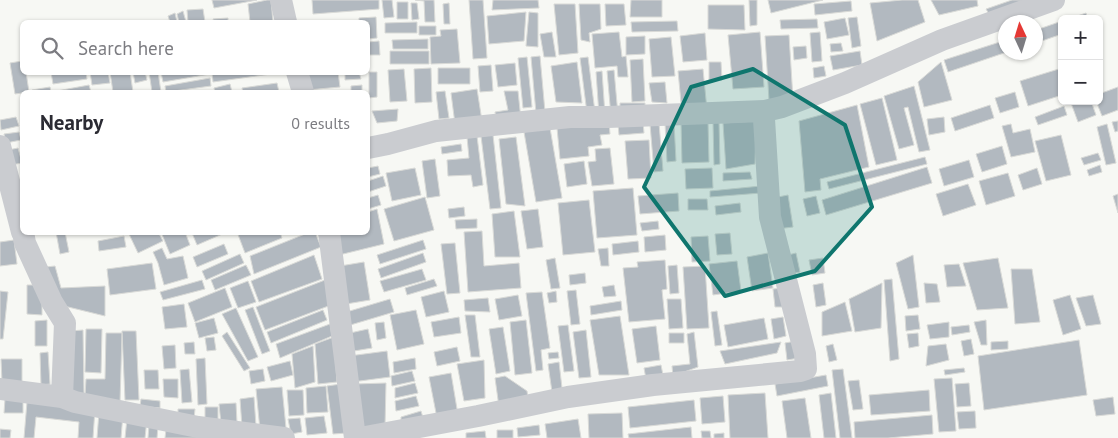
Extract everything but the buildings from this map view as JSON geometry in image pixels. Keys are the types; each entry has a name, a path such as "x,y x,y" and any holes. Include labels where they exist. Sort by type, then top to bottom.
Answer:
{"street":[{"path":"281,0 286,20"},
{"path":"370,148 436,131 570,117 765,111 782,107 827,90 942,40 1054,0"},
{"path":"298,75 302,90"},
{"path":"360,438 568,397 653,385 806,368 805,354 770,217 765,111"},
{"path":"0,146 20,221"},
{"path":"24,235 52,302 65,323 62,397"},
{"path":"329,235 355,438"},
{"path":"0,389 62,397 75,402 198,427 284,438"}],"highlighted area":[{"path":"753,69 845,125 872,207 815,271 725,296 644,187 691,87"}]}
